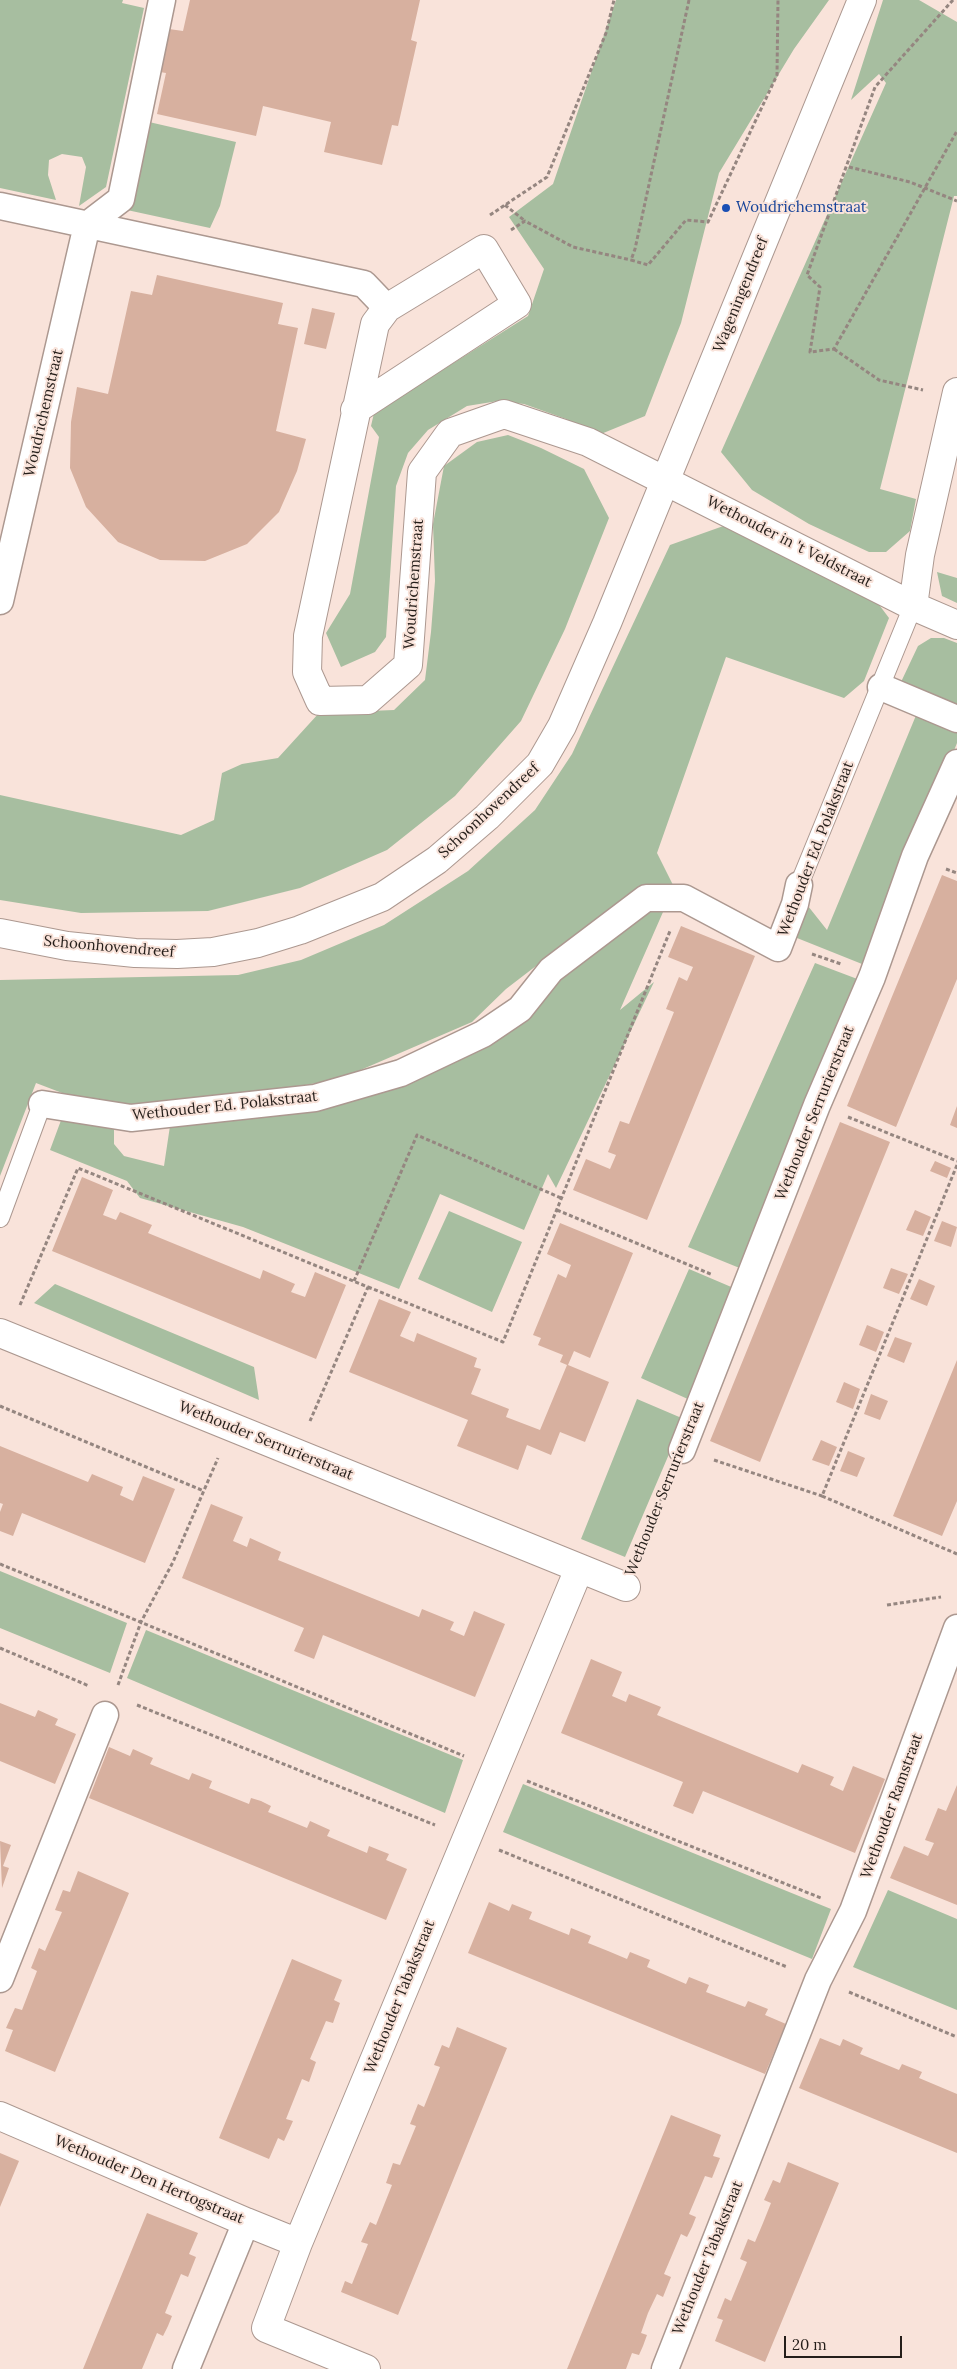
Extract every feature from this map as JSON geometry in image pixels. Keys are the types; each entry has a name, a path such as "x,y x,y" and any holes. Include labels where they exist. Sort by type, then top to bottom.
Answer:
{"street":[{"path":"87,225 121,199 162,0"},
{"name":"Wageningendreef","path":"664,480 861,2"},
{"path":"0,206 364,284 387,308"},
{"name":"Woudrichemstraat","path":"0,601 87,225"},
{"path":"356,410 517,304 484,249"},
{"name":"Woudrichemstraat","path":"484,249 387,308 375,324 308,636 307,672 320,701 368,700 408,665 422,472 450,433 504,414 588,442 664,480"},
{"path":"913,606 920,555 956,394"},
{"name":"Wethouder in 't Veldstraat","path":"664,480 913,606 957,625"},
{"name":"Schoonhovendreef","path":"0,934 67,946 134,953 177,954 213,952 258,943 300,930 373,901 437,860 487,817 540,764 562,726 608,623 664,480"},
{"path":"881,687 957,719"},
{"name":"Wethouder Serrurierstraat","path":"682,1450 817,1105 872,977 915,856 957,763"},
{"name":"Wethouder Ed. Polakstraat","path":"42,1104 131,1118 315,1098 401,1073 483,1034 520,1009 550,970 646,898 684,898 778,948 795,904 799,885"},
{"name":"Wethouder Serrurierstraat","path":"4,1334 626,1588"},
{"name":"Wethouder Tabakstraat","path":"366,2369 266,2328 298,2242 579,1569"},
{"name":"Wethouder Ramstraat","path":"818,1980 853,1911 957,1628"},
{"path":"0,1979 104,1715"},
{"name":"Wethouder Tabakstraat","path":"665,2369 818,1980"},
{"name":"Wethouder Den Hertogstraat","path":"0,2116 246,2222 298,2242"},
{"path":"186,2369 246,2222"}],"lane":[{"name":"Wethouder Ed. Polakstraat","path":"799,885 913,606"},
{"name":"Wethouder Ed. Polakstraat","path":"0,1218 42,1104"}],"path":[{"path":"488,216 547,177 606,33 614,0"},
{"path":"631,260 689,0"},
{"path":"505,205 524,221 573,247 648,265 686,220 708,222 777,75 778,0"},
{"path":"953,0 875,88 807,275 820,287 810,352 834,349 879,380 956,394"},
{"path":"834,349 926,189 957,131"},
{"path":"848,167 910,182 957,201"},
{"path":"484,249 524,221"},
{"path":"4,1334 78,1168 503,1342 684,898"},
{"path":"778,948 820,956 872,977"},
{"path":"817,1105 957,1161"},
{"path":"354,1281 417,1135 561,1198"},
{"path":"822,1496 957,1165"},
{"path":"557,1210 745,1288"},
{"path":"296,1453 368,1287"},
{"path":"0,1406 204,1491"},
{"path":"104,1715 141,1622 173,1562 231,1427"},
{"path":"682,1450 822,1496 957,1554"},
{"name":"Wethouder Serrurierstraat","path":"626,1588 682,1450"},
{"path":"0,1564 495,1768 853,1911"},
{"path":"887,1605 948,1596"}],"green space":[{"path":"0,0 123,0 122,3 144,8 106,187 79,206 86,167 82,157 62,154 49,160 48,175 56,200 0,188"},
{"path":"616,0 829,0 794,49 719,173 681,323 645,416 596,436 566,419 524,404 498,401 467,406 428,430 408,453 396,486 386,637 375,652 341,667 326,633 350,594 379,437 371,426 374,413 528,316 544,269 509,217 553,184"},
{"path":"883,0 919,0 957,22 957,196 954,196 880,489 916,499 910,531 886,552 869,552 809,524 752,490 721,452 886,83 879,74 851,100"},
{"path":"149,122 236,142 220,206 210,228 127,210"},
{"path":"508,435 541,448 584,469 609,518 565,629 521,721 455,796 387,850 300,888 208,911 81,913 0,900 0,795 181,835 214,820 222,773 242,764 278,758 319,713 394,710 425,680 435,581 433,524 444,466 477,442"},
{"path":"729,524 871,594 889,618 864,681 844,698 726,657 657,853 674,887 620,1010 654,982 556,1188 548,1174 524,1230 440,1194 399,1289 243,1227 140,1198 127,1181 50,1150 70,1096 36,1083 0,1176 0,980 238,975 301,960 384,925 468,871 535,810 572,754 670,545","holes":["610,909 578,963 564,977 452,1055 170,1126 164,1166 124,1156 114,1144 114,1113 234,1099 342,1078 472,1022 506,989 549,956 561,950"]},
{"path":"937,572 957,578 957,603 942,596"},
{"path":"931,638 944,638 957,643 957,707 901,682 918,646"},
{"path":"917,713 957,729 957,743 867,966 792,936 808,906 827,930"},
{"path":"815,963 860,980 742,1269 688,1247"},
{"path":"449,1211 522,1242 492,1312 418,1279"},
{"path":"689,1269 736,1289 690,1400 641,1378"},
{"path":"55,1284 254,1367 259,1400 34,1303"},
{"path":"637,1399 684,1419 625,1557 581,1539"},
{"path":"0,1571 127,1623 110,1673 0,1628"},
{"path":"146,1630 463,1760 445,1813 127,1678"},
{"path":"523,1784 831,1909 812,1959 503,1832"},
{"path":"888,1890 957,1919 957,2010 853,1967"}],"building":[{"path":"190,0 420,0 411,40 417,42 398,126 392,125 382,165 324,152 331,122 263,106 256,136 157,114 166,73 160,72 169,29 183,31"},
{"path":"157,275 283,303 278,324 298,328 276,431 306,439 297,471 279,512 247,544 205,561 160,560 118,542 86,507 70,468 71,422 77,387 108,394 131,291 152,295"},
{"path":"312,308 335,313 326,349 304,344"},
{"path":"942,875 957,881 957,979 896,1127 847,1106"},
{"path":"681,926 755,956 647,1220 573,1190 586,1159 610,1169 616,1155 608,1152 620,1121 629,1124 674,1012 666,1009 679,977 687,981 693,967 668,957"},
{"path":"957,1106 957,1128 950,1125"},
{"path":"840,1122 890,1142 760,1462 710,1441"},
{"path":"935,1161 951,1168 947,1178 930,1171"},
{"path":"82,1177 113,1190 103,1215 116,1220 120,1212 152,1225 148,1233 260,1279 263,1270 295,1284 291,1292 305,1297 315,1272 346,1285 316,1359 52,1251"},
{"path":"915,1210 931,1217 923,1236 906,1230"},
{"path":"942,1221 957,1227 951,1247 934,1241"},
{"path":"560,1223 633,1253 590,1358 574,1351 568,1365 609,1382 585,1442 560,1432 551,1455 527,1445 518,1470 457,1446 468,1420 349,1372 379,1299 411,1312 400,1336 414,1342 417,1333 477,1358 474,1367 481,1369 471,1394 509,1409 506,1417 540,1430 567,1365 560,1362 563,1355 538,1345 541,1338 533,1335 558,1274 566,1278 571,1265 547,1254"},
{"path":"891,1268 908,1274 899,1294 883,1288"},
{"path":"919,1279 935,1286 927,1306 910,1299"},
{"path":"867,1325 884,1332 876,1352 859,1345"},
{"path":"895,1337 912,1343 904,1363 887,1356"},
{"path":"957,1360 957,1501 942,1536 893,1516"},
{"path":"844,1382 860,1389 853,1409 836,1402"},
{"path":"871,1394 888,1401 880,1420 864,1414"},
{"path":"821,1440 837,1447 829,1466 812,1460"},
{"path":"0,1446 88,1482 92,1474 123,1487 120,1495 133,1501 143,1476 175,1489 145,1563 22,1513 13,1536 0,1531 0,1512 3,1504 0,1503"},
{"path":"848,1451 865,1458 857,1477 840,1471"},
{"path":"211,1504 243,1517 233,1541 247,1547 250,1538 281,1552 278,1560 419,1617 422,1609 454,1622 450,1630 464,1636 474,1611 505,1624 475,1697 323,1635 314,1659 294,1651 304,1628 182,1578"},
{"path":"591,1659 622,1672 612,1696 626,1702 629,1694 661,1707 657,1715 798,1773 802,1764 834,1777 830,1785 843,1791 853,1766 885,1779 855,1853 703,1791 693,1814 673,1806 683,1782 561,1733"},
{"path":"0,1703 35,1717 38,1710 58,1719 55,1725 76,1734 55,1784 0,1761"},
{"path":"109,1747 130,1756 133,1749 153,1758 150,1764 189,1780 192,1773 212,1781 209,1788 249,1804 251,1798 261,1801 271,1806 268,1812 307,1828 310,1821 330,1830 327,1836 367,1853 369,1846 389,1854 386,1860 407,1869 386,1920 89,1798"},
{"path":"957,1785 957,1905 890,1878 904,1846 928,1856 934,1843 925,1840 938,1808 946,1811"},
{"path":"0,1841 11,1845 3,1866 9,1868 2,1888"},
{"path":"78,1871 129,1893 55,2072 5,2051 13,2030 6,2028 15,2008 22,2010 37,1971 31,1968 39,1948 45,1951 62,1912 55,1910 63,1890 70,1892"},
{"path":"489,1902 509,1911 512,1904 532,1912 529,1919 569,1935 571,1928 591,1936 588,1943 627,1959 630,1952 650,1960 647,1967 686,1984 689,1977 709,1985 706,1992 745,2007 748,2001 768,2009 765,2015 786,2024 765,2074 468,1953"},
{"path":"292,1959 342,1980 334,2000 340,2003 333,2023 326,2021 310,2059 316,2062 309,2082 302,2079 286,2119 293,2121 284,2141 278,2138 269,2159 219,2138"},
{"path":"457,2027 507,2048 398,2315 341,2292 345,2281 352,2284 368,2244 361,2242 370,2222 376,2225 392,2185 386,2183 393,2163 400,2165 416,2126 410,2124 418,2104 424,2107 440,2067 434,2065 442,2045 449,2048"},
{"path":"820,2038 840,2046 843,2039 863,2048 860,2054 899,2070 902,2064 922,2072 919,2078 957,2094 957,2153 799,2088"},
{"path":"671,2115 721,2135 713,2156 720,2158 712,2178 705,2176 689,2214 696,2217 692,2227 687,2237 681,2234 664,2274 671,2277 663,2297 657,2294 648,2313 641,2333 647,2335 639,2355 632,2353 626,2369 567,2369"},
{"path":"0,2153 19,2161 0,2207"},
{"path":"788,2162 839,2183 765,2362 715,2341 723,2320 717,2318 725,2298 731,2301 747,2262 740,2259 748,2239 755,2242 763,2223 771,2203 764,2200 773,2180 780,2183"},
{"path":"147,2213 198,2233 189,2254 196,2257 188,2277 181,2274 165,2313 172,2316 168,2326 163,2336 157,2333 142,2369 83,2369"}],"place":[{"name":"Woudrichemstraat","path":"726,208"}]}
